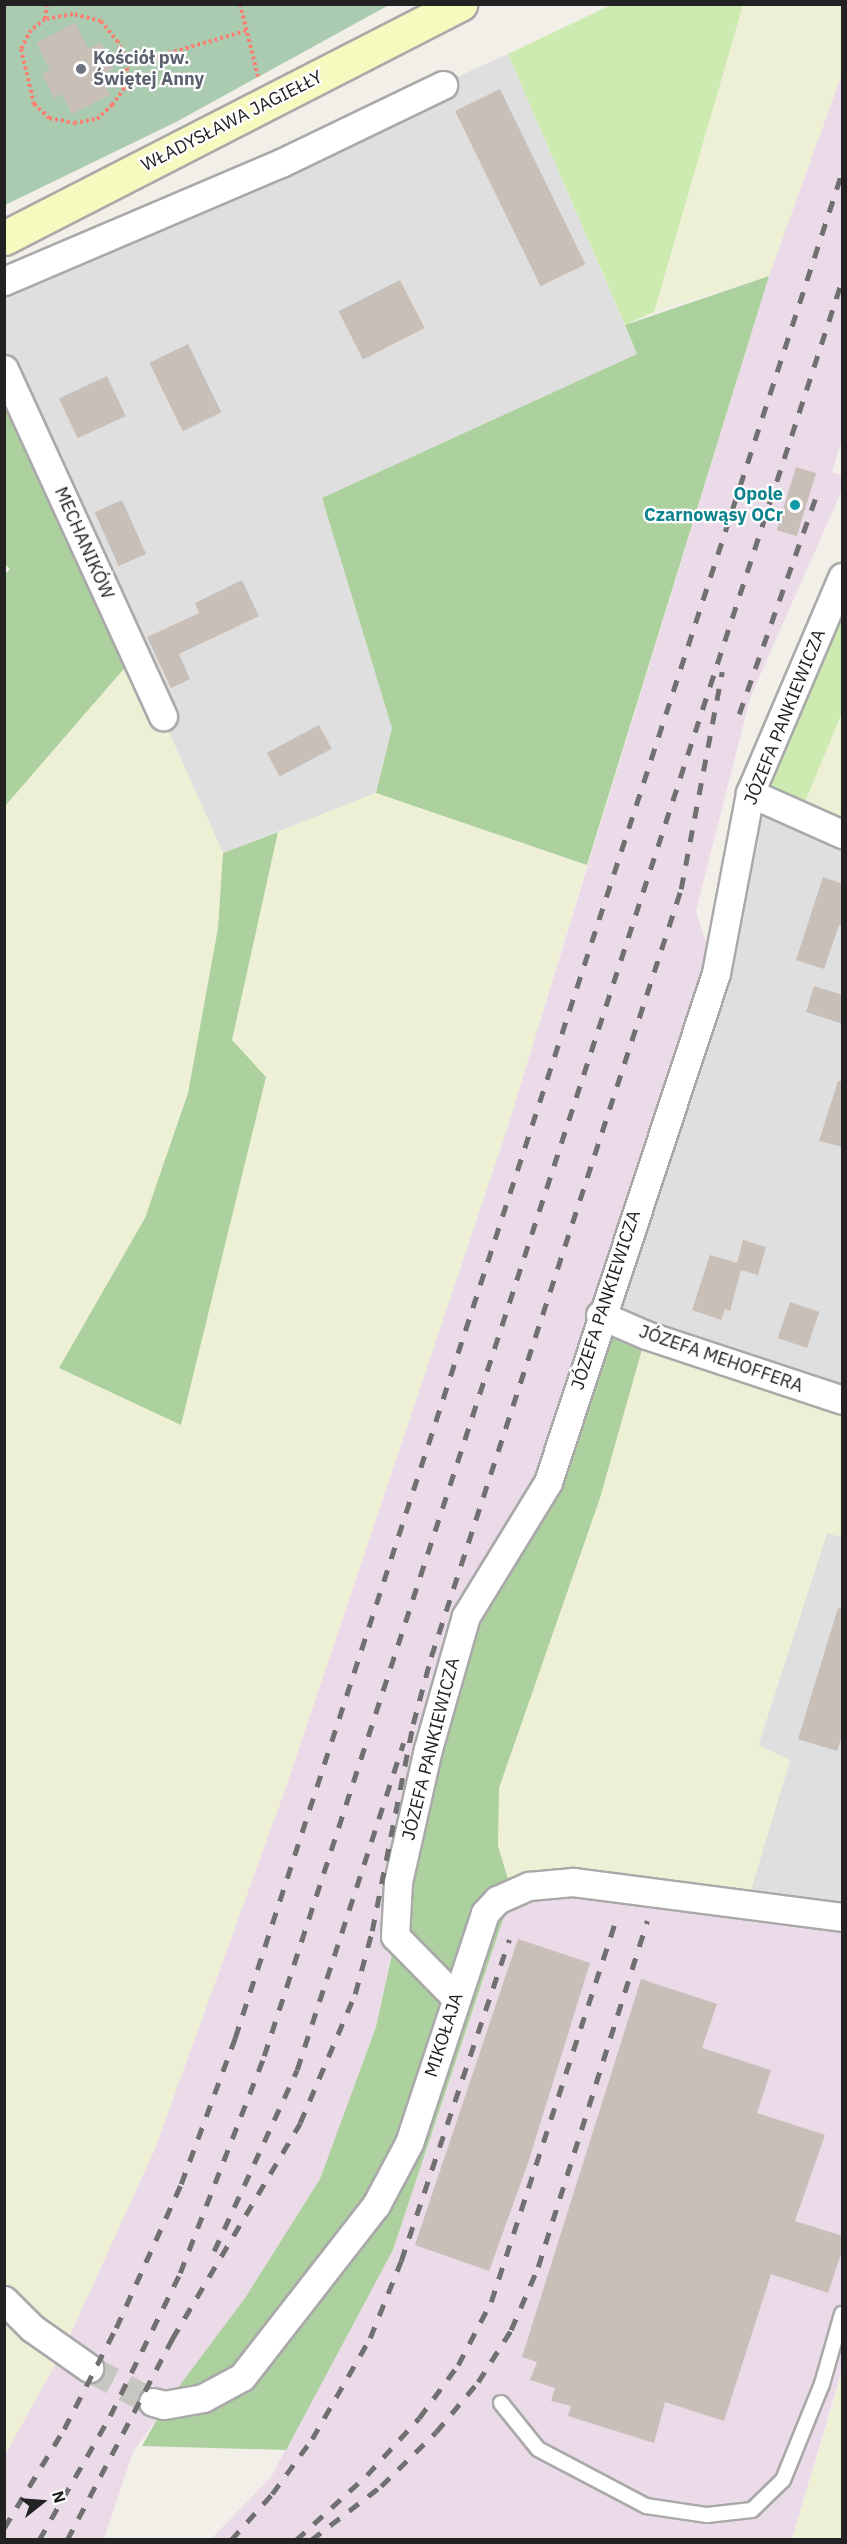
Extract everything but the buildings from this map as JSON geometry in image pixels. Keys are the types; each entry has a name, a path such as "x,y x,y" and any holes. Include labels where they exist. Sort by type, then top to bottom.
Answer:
{"street":[{"name":"WŁADYSŁAWA JAGIEŁŁY","path":"4,238 460,4"},
{"path":"4,281 281,163 443,86"},
{"name":"MECHANIKÓW","path":"4,369 163,716"},
{"name":"JÓZEFA PANKIEWICZA","path":"456,1998 395,1936 398,1882 428,1749 466,1616 548,1482 600,1315 716,973 750,793 843,577"},
{"path":"750,793 843,834"},
{"name":"JÓZEFA MEHOFFERA","path":"600,1315 646,1335 843,1400"},
{"name":"MIKOŁAJA","path":"153,2402 165,2405 203,2398 242,2377 376,2205 409,2143 485,1913 496,1900 529,1886 597,1884 843,1917"},
{"path":"4,2300 32,2328 89,2368"}],"lane":[{"path":"501,2403 538,2450 646,2506 706,2515 752,2510 783,2480 822,2384 843,2314"}],"path":[{"path":"45,19 47,4"},
{"path":"240,4 262,85"},
{"path":"73,14 101,21 118,42 129,65 124,89 97,119 74,123 49,118 34,104 21,49 31,30 45,19 73,14"},
{"path":"129,65 246,31"}],"shaded area":[{"path":"508,54 637,354 322,498 392,728 376,793 223,853 5,369 4,281"},
{"path":"842,73 842,439 832,472 842,475 842,490 750,698 696,911 716,973 395,1936 376,2027 320,2179 245,2298 133,2452 104,2539 5,2540 5,2454 63,2350 154,2151 287,1784 507,1129 769,276"},
{"path":"750,793 842,834 842,1400 600,1315 716,973"},
{"path":"827,1533 842,1537 842,1917 747,1903 790,1760 758,1746"},
{"path":"529,1886 842,1917 842,2370 792,2539 210,2540 271,2477 393,2250 512,1892"}],"green space":[{"path":"5,5 389,5 176,122 5,205"},
{"path":"611,5 743,5 654,312 625,325 508,54"},
{"path":"743,5 842,5 842,73 769,276 654,312"},
{"path":"769,276 587,865 376,793 392,728 322,498 637,354 625,325"},
{"path":"4,369 135,656 5,806 4,575 10,569 4,563"},
{"path":"842,599 842,713 799,816 750,793"},
{"path":"135,656 223,853 218,928 188,1093 145,1218 60,1368 181,1425 232,1040 278,832 376,793 587,865 507,1129 287,1784 154,2151 63,2350 5,2455 5,806"},
{"path":"842,713 842,834 799,816"},
{"path":"278,832 232,1040 266,1077 181,1425 59,1368 145,1218 188,1093 218,928 223,853"},
{"path":"600,1315 646,1335 600,1498 499,1788 498,1846 512,1892 393,2250 286,2450 142,2446 165,2405 245,2298 320,2179 376,2027 466,1616 513,1535"},
{"path":"646,1335 842,1400 842,1537 827,1533 758,1745 790,1760 747,1903 512,1892 498,1846 499,1788 600,1498"},
{"path":"842,2370 842,2539 792,2539 835,2399"}],"tunnel":[{"path":"89,2368 153,2402"}],"railway":[{"path":"4,2528 64,2429 116,2328 181,2184 235,2038 842,172"},
{"path":"39,2540 110,2416 180,2273 264,2056 842,280"},
{"path":"739,714 818,491"},
{"path":"67,2540 172,2339 300,2123 355,1994 372,1931 413,1724 431,1657 681,889 722,672"},
{"path":"214,2251 297,2070 403,1743"},
{"path":"296,2540 367,2475 419,2418 458,2365 491,2302 617,1916"},
{"path":"311,2540 381,2486 436,2432 478,2382 511,2330 538,2267 647,1921"},
{"path":"231,2540 272,2494 312,2439 370,2338 401,2261 509,1940"}],"place":[{"name":"Kościół pw. Świętej Anny","path":"81,69"},
{"name":"Opole Czarnowąsy OCr","path":"795,505"}]}
